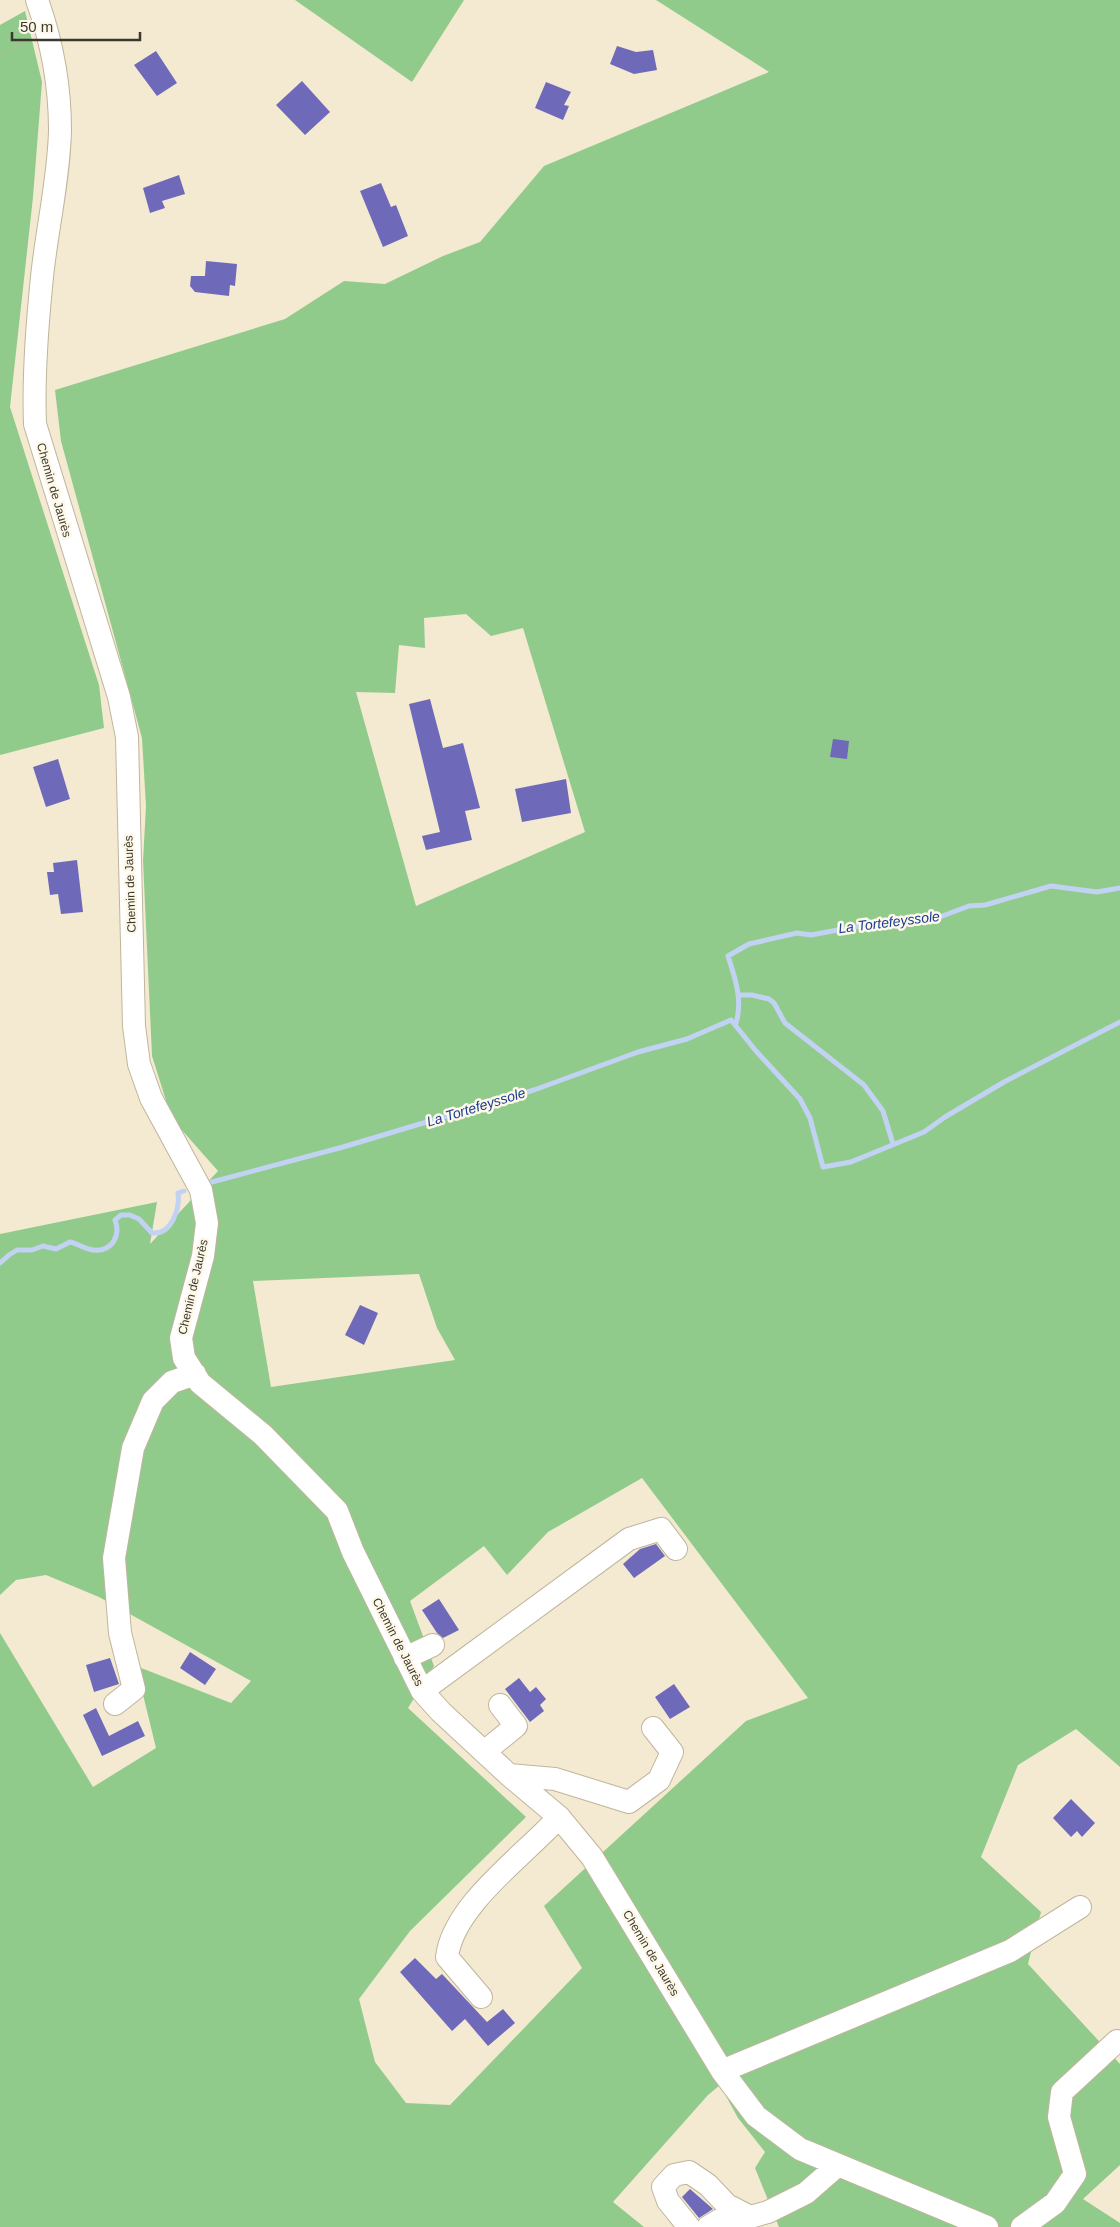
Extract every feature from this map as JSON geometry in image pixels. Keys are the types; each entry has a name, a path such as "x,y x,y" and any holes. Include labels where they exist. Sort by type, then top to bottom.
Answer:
{"street":[{"name":"Chemin de Jaurès","path":"37,0 48,30 57,76 60,130 40,296 34,381 35,424 119,697 127,737 134,1026 140,1064 151,1098 200,1190 207,1223 203,1256 181,1338 184,1358 200,1383 263,1435 337,1511 354,1552 422,1690 441,1712 484,1752 560,1817 592,1857 722,2071 756,2116 800,2149 987,2227"},
{"path":"115,1704 134,1689 120,1633 114,1558 133,1448 153,1401 172,1382 194,1374"},
{"path":"422,1690 629,1539 661,1529 676,1549"},
{"path":"405,1658 432,1645"},
{"path":"484,1752 516,1726 500,1705"},
{"path":"509,1775 555,1779 629,1802 659,1780 672,1752 653,1728"},
{"path":"481,1997 447,1957 448,1942 481,1892 541,1838 560,1817"},
{"path":"722,2071 1010,1951 1080,1907"},
{"path":"1022,2227 1055,2203 1075,2174 1060,2116 1062,2092 1117,2041"},
{"path":"708,2227 725,2217 750,2218 768,2212 806,2193 838,2165"},
{"path":"689,2227 668,2201 664,2187 674,2175 689,2172 708,2185 727,2205 750,2218"}],"path":[{"path":"0,55 48,30"}],"green space":[{"path":"295,0 464,0 412,82"},
{"path":"656,0 1120,0 1120,1767 1076,1729 1018,1765 981,1857 1041,1912 1028,1964 1120,2064 1120,2165 1083,2199 1120,2223 1120,2227 779,2227 755,2168 765,2152 738,2118 720,2085 708,2095 613,2202 644,2227 0,2227 0,1633 93,1787 156,1748 136,1666 231,1703 251,1681 99,1597 46,1575 16,1580 0,1595 0,1234 157,1202 150,1244 218,1171 180,1128 169,1110 152,1056 143,861 146,806 142,738 61,441 55,390 285,319 344,281 385,284 443,256 480,242 544,166 769,72","holes":["466,614 491,636 523,628 585,832 416,906 356,692 395,693 399,645 425,648 424,618","419,1274 437,1328 455,1360 271,1387 253,1281","642,1478 808,1698 746,1721 544,1906 582,1968 450,2105 406,2103 375,2062 359,1999 410,1931 526,1817 408,1708 434,1666 410,1601 484,1546 507,1575 548,1532"]},
{"path":"25,11 42,82 33,197 10,407 99,685 104,728 0,755 0,25"}],"building":[{"path":"617,46 636,52 653,50 657,70 634,74 610,64"},
{"path":"156,51 177,83 157,96 134,65"},
{"path":"302,81 330,112 305,135 276,105"},
{"path":"546,82 571,92 564,105 569,106 563,120 535,108"},
{"path":"179,175 185,194 162,201 165,208 150,213 143,188"},
{"path":"381,183 391,207 396,205 408,236 383,247 360,191"},
{"path":"206,261 237,264 235,286 230,285 229,296 195,292 190,286 191,276 205,276"},
{"path":"430,699 443,748 463,743 480,808 465,811 472,840 426,850 422,836 440,832 409,704"},
{"path":"833,739 849,741 847,759 830,757"},
{"path":"58,759 70,799 46,807 33,767"},
{"path":"566,779 571,813 522,822 515,789"},
{"path":"77,860 83,912 61,914 58,894 50,895 47,872 54,872 53,863"},
{"path":"360,1305 378,1313 364,1345 345,1335"},
{"path":"656,1544 665,1556 634,1578 623,1564 640,1549"},
{"path":"439,1599 459,1630 443,1638 437,1633 422,1610"},
{"path":"190,1652 216,1669 205,1685 180,1668"},
{"path":"110,1658 119,1684 94,1692 86,1665"},
{"path":"519,1678 530,1692 536,1687 546,1699 540,1705 544,1711 530,1722 505,1689"},
{"path":"674,1684 690,1707 670,1719 655,1697"},
{"path":"96,1708 109,1736 138,1721 145,1736 102,1756 83,1715"},
{"path":"1071,1799 1095,1823 1082,1837 1077,1831 1071,1837 1053,1818"},
{"path":"415,1958 436,1979 442,1974 487,2022 503,2009 515,2023 488,2046 465,2019 452,2031 400,1972"},
{"path":"690,2189 713,2209 699,2218 682,2197"}],"waterway":[{"name":"La Tortefeyssole","path":"736,1023 739,1006 738,997 728,956 749,944 797,933 811,935 881,922 937,918 969,906 985,905 1051,886 1097,892 1120,888"},
{"name":"La Tortefeyssole","path":"739,995 752,995 769,999 774,1003 785,1023 864,1085 883,1111 893,1144"},
{"name":"La Tortefeyssole","path":"212,1182 343,1147 534,1090 638,1052 687,1039 731,1020 756,1051 800,1099 810,1118 823,1167 851,1162 924,1132 945,1117 1004,1082 1120,1022"},
{"name":"La Tortefeyssole","path":"0,1263 17,1250 32,1250 43,1246 56,1249 70,1242 87,1249 100,1250 110,1246 113,1242 117,1232 115,1220 121,1215 130,1215 139,1219 152,1233 165,1230 176,1213 178,1193 184,1191"}]}
